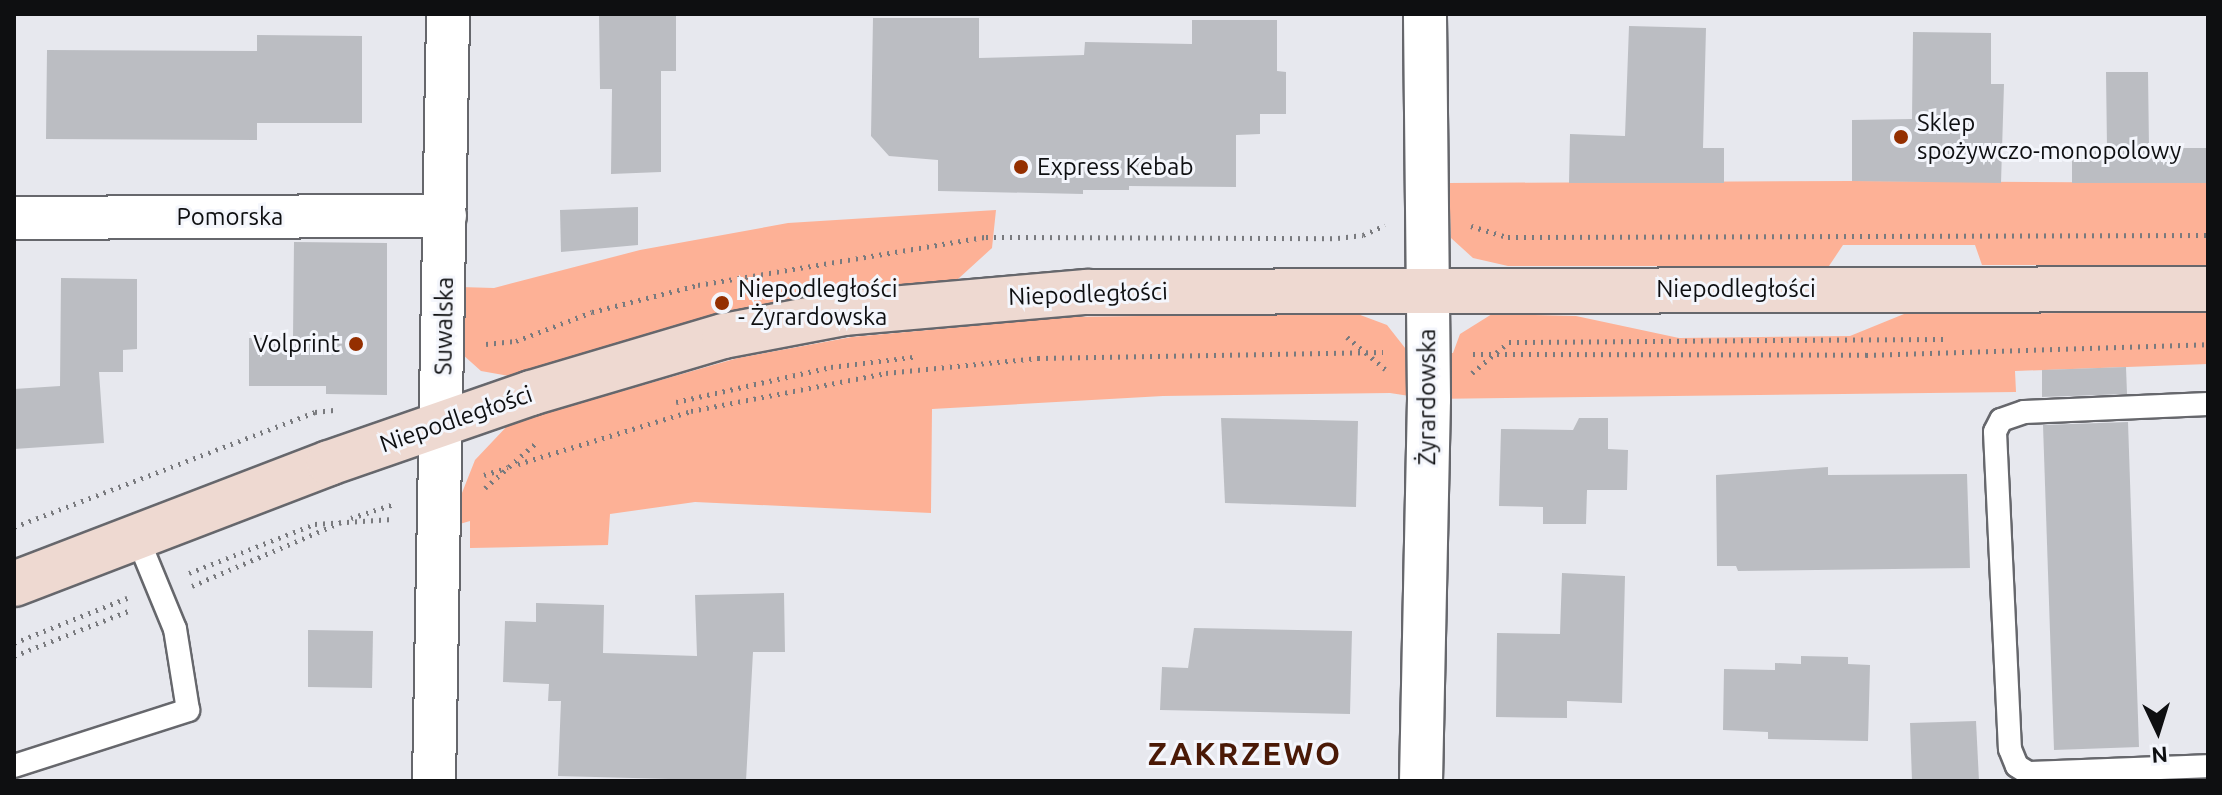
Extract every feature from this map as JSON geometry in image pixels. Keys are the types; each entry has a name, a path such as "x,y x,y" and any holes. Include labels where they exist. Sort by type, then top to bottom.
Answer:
{"street":[{"name":"Suwalska","path":"434,781 448,14"},
{"name":"Żyrardowska","path":"1421,781 1428,364 1424,217 1425,14"},
{"name":"Pomorska","path":"14,218 445,216"},
{"name":"Niepodległości","path":"14,584 442,423 671,350 845,313 1087,292 2208,289"}],"lane":[{"path":"2208,404 2024,412 2001,420 1995,432 2010,749 2017,766 2028,773 2208,766"},
{"path":"14,766 188,710 183,658 137,537"}],"path":[{"path":"1424,217 1450,217 1508,237 2208,235"},
{"path":"1338,330 1391,375 1428,364 1494,354 1866,355 2208,344"},
{"path":"345,520 440,501 513,466 691,411 886,373 1038,358 1363,351 1471,375 1509,342 1956,339"},
{"path":"664,405 831,367 926,355"},
{"path":"14,643 315,524 481,491 513,466 544,435"}],"shaded area":[{"path":"1449,183 2208,183 2208,265 1982,265 1975,245 1843,245 1829,266 1508,266 1473,258 1451,238"},
{"path":"996,210 992,248 958,279 755,307 672,326 509,376 481,371 462,354 460,287 494,288 640,250 788,223"},
{"path":"2208,312 2208,364 2015,371 2016,392 1429,399 1390,393 1163,396 932,409 931,513 695,502 610,514 608,545 470,548 470,521 439,530 458,503 475,460 510,423 738,358 852,337 1068,317 1355,313 1387,325 1409,353 1453,353 1460,334 1492,314 1576,316 1679,338 1850,336 1904,314"}],"building":[{"path":"599,15 676,16 676,71 661,71 661,172 611,174 612,89 600,89"},
{"path":"873,18 979,18 979,58 1084,55 1085,42 1192,44 1192,20 1277,20 1277,71 1286,72 1286,114 1260,114 1260,134 1236,135 1236,187 1129,186 1129,190 1083,190 1083,194 938,191 938,160 889,156 871,136"},
{"path":"1629,26 1706,28 1703,148 1724,148 1724,183 1569,183 1570,134 1625,136"},
{"path":"1913,32 1991,33 1991,84 2004,84 2001,183 1852,181 1852,120 1912,119"},
{"path":"257,35 362,36 362,123 257,123 257,140 46,139 47,50 257,51"},
{"path":"2106,72 2148,72 2149,148 2208,148 2208,183 2072,183 2072,149 2107,148"},
{"path":"638,207 638,245 561,252 560,210"},
{"path":"294,242 387,243 387,395 326,394 326,386 249,386 249,338 293,337"},
{"path":"61,278 137,279 137,349 123,350 123,372 99,372 104,443 14,449 14,389 60,386"},
{"path":"2126,367 2127,394 2042,397 2042,370"},
{"path":"1221,418 1358,421 1356,507 1225,503"},
{"path":"1579,418 1608,418 1608,449 1628,450 1627,490 1587,490 1586,524 1543,524 1543,507 1499,506 1501,429 1573,430"},
{"path":"2128,422 2139,747 2054,750 2043,425"},
{"path":"1828,467 1828,475 1967,474 1970,568 1738,571 1736,566 1717,566 1716,475"},
{"path":"1562,573 1625,576 1622,703 1567,701 1567,718 1496,717 1497,633 1560,634"},
{"path":"784,593 785,652 753,652 746,781 558,776 561,701 548,701 549,684 503,682 505,621 536,622 536,603 604,605 603,653 697,656 695,595"},
{"path":"1194,628 1352,631 1350,714 1160,710 1162,667 1188,668"},
{"path":"308,630 373,631 372,688 308,687"},
{"path":"1801,656 1848,657 1848,664 1870,665 1868,741 1768,739 1768,732 1723,730 1724,669 1775,670 1775,663 1801,664"},
{"path":"1976,721 1979,781 1912,781 1910,723"}],"place":[{"name":"Sklep spożywczo-monopolowy","path":"1901,137"},
{"name":"Express Kebab","path":"1021,167"},
{"name":"Niepodległości - Żyrardowska","path":"722,303"},
{"name":"Volprint","path":"356,344"}],"district":[{"name":"ZAKRZEWO","path":"1245,753"}]}
